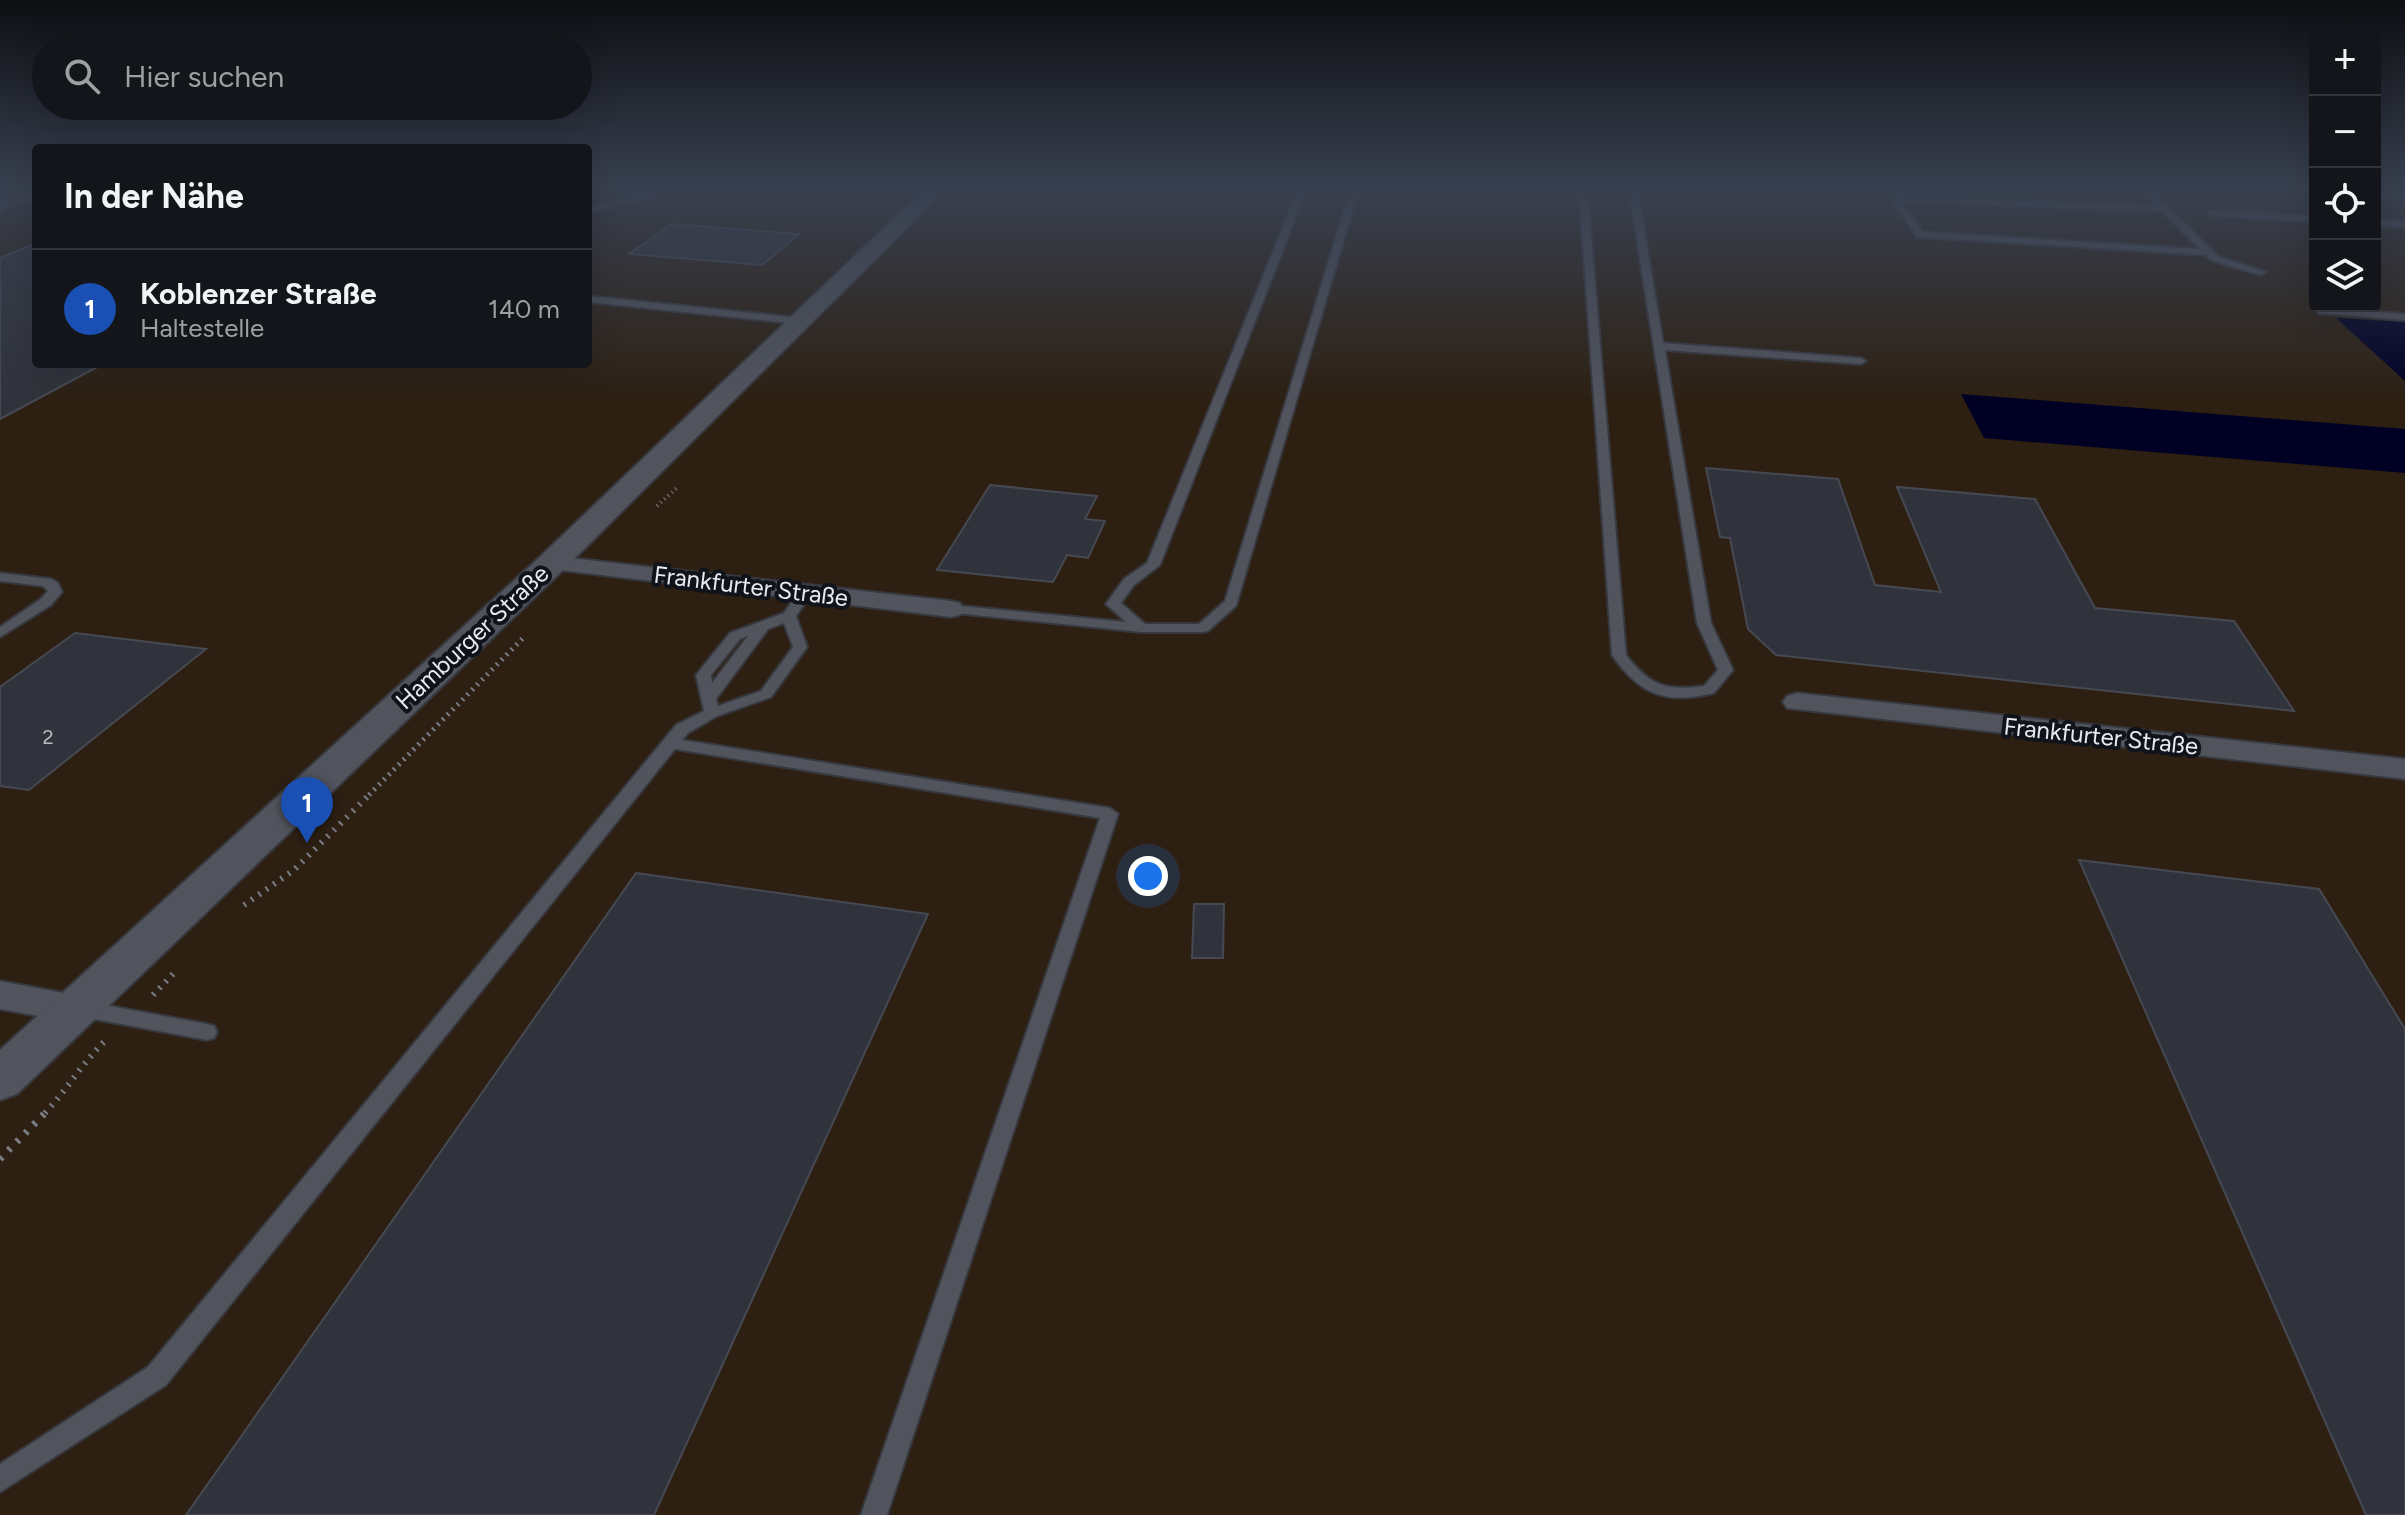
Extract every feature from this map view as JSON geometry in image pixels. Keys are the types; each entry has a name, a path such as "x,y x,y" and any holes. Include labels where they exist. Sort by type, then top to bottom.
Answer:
{"street":[{"name":"Hamburger Straße","path":"0,1080 552,563 864,259"},
{"name":"Frankfurter Straße","path":"552,563 951,609"},
{"name":"Frankfurter Straße","path":"1797,702 2405,769"},
{"path":"0,995 77,1008"}],"lane":[{"path":"1141,628 1113,604 1129,582 1153,565 1275,259"},
{"path":"951,609 1141,628 1203,628 1231,603 1334,259"},
{"path":"1588,259 1619,655 1636,680 1674,695 1709,690 1726,670 1704,623 1645,259"},
{"path":"2216,259 2261,272"},
{"path":"592,299 800,321"},
{"path":"2335,312 2405,317"},
{"path":"1659,346 1861,361"},
{"path":"0,577 46,582 53,586 55,592 46,602 0,633"},
{"path":"710,706 703,675 735,636 789,616 805,593"},
{"path":"0,1479 157,1376 682,729 710,706 766,694 800,647 789,616"},
{"path":"671,743 1110,814 874,1515"},
{"path":"77,1008 207,1032"}],"path":[{"path":"0,1159 62,1095 87,1058 130,1018"}],"shaded area":[{"path":"0,259 32,259 32,368 592,368 592,259 2309,259 2309,312 2381,312 2381,259 2405,259 2405,1515 0,1515"}],"water":[{"path":"2336,318 2405,322 2405,381"},
{"path":"1961,394 2405,429 2405,473 1984,438"}],"building":[{"path":"0,259 32,259 32,368 96,368 0,419"},
{"path":"686,259 770,259 762,265"},
{"path":"1706,468 1838,479 1875,585 1941,592 1897,487 2035,499 2095,608 2234,621 2294,711 1776,655 1748,629 1730,538 1720,537"},
{"path":"990,485 1097,496 1085,519 1105,521 1088,558 1067,555 1053,582 937,570"},
{"path":"75,633 206,649 29,790 0,786 0,687"},
{"path":"2079,860 2319,889 2405,1029 2405,1515 2366,1515"},
{"path":"636,873 928,914 654,1515 186,1515"},
{"path":"1194,904 1224,904 1223,958 1192,958"}],"place":[{"name":"Koblenzer Straße","path":"307,843"}]}
